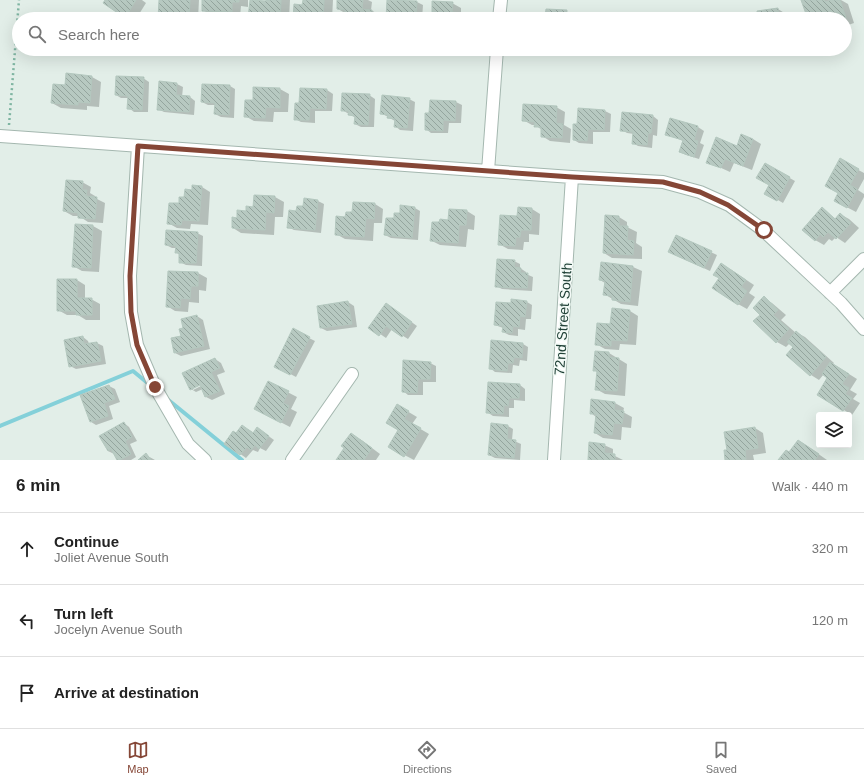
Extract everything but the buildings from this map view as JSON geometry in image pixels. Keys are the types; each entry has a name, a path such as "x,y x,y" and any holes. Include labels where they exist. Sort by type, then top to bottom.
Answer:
{"street":[{"path":"500,12 501,0"},
{"path":"488,171 496,56"},
{"path":"4,137 572,177 663,182 700,192 728,205 764,230 830,293 864,329"},
{"path":"138,146 130,276 131,312 137,345 155,387 176,424 188,444 205,460"},
{"name":"72nd Street South","path":"554,460 572,177"},
{"path":"830,293 864,258"},
{"path":"292,460 352,374"}],"path":[{"path":"18,12 19,0"},
{"path":"4,137 10,105 14,56"}],"waterway":[{"path":"0,426 133,371 150,385"},
{"path":"166,398 242,460"}],"route":[{"path":"155,387 137,345 131,312 130,276 138,146 572,177 663,182 700,192 728,205 764,230"}]}
